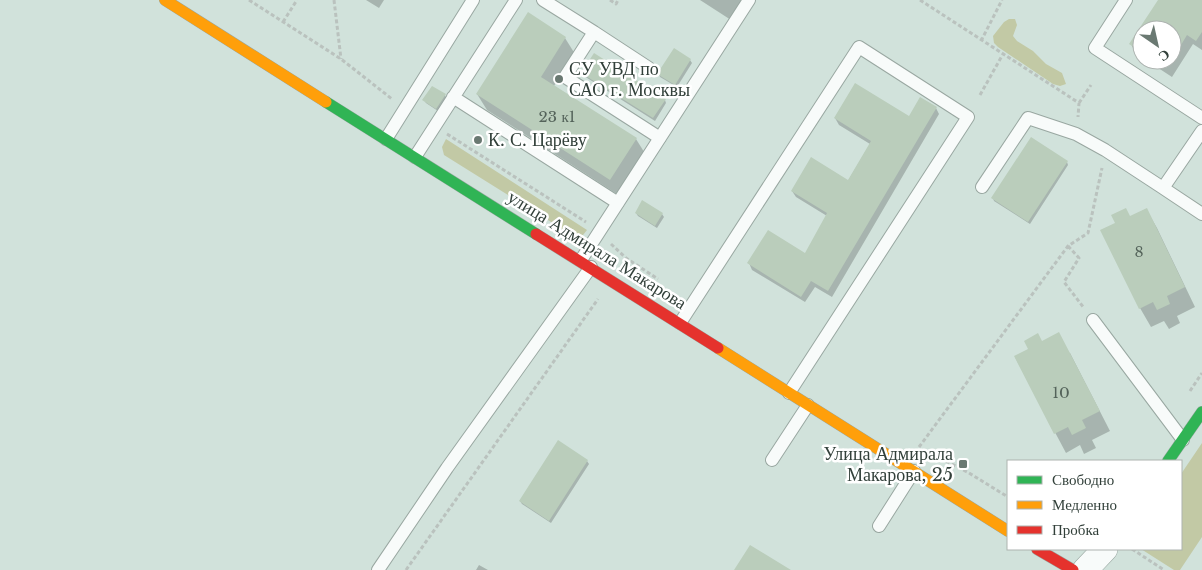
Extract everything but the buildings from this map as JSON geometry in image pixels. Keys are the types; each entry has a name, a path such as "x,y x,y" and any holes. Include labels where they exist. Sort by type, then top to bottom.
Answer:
{"street":[{"name":"улица Адмирала Макарова","path":"165,0 586,263 1007,530"},
{"path":"1169,460 1202,412"},
{"path":"1039,550 1073,570"},
{"path":"1084,570 1105,550"}],"lane":[{"path":"386,138 473,0"},
{"path":"415,156 516,0"},
{"path":"543,0 649,68"},
{"path":"378,570 586,263 600,231 749,0"},
{"path":"1126,0 1095,48 1202,118"},
{"path":"594,32 565,77 660,138"},
{"path":"680,323 859,46 968,117 789,393"},
{"path":"453,97 618,203"},
{"path":"982,187 1028,118 1076,134 1105,150 1202,214"},
{"path":"1163,188 1202,131"},
{"path":"1093,320 1183,440"},
{"path":"772,460 808,405"},
{"path":"879,526 914,471"}],"path":[{"path":"249,0 341,59 406,108"},
{"path":"283,22 296,0"},
{"path":"334,0 341,59"},
{"path":"610,0 616,4 618,0"},
{"path":"920,0 1079,103"},
{"path":"981,41 1002,0"},
{"path":"980,95 1004,54"},
{"path":"1076,134 1079,103 1091,85"},
{"path":"435,126 600,231 626,258 663,282"},
{"path":"927,451 918,447 1068,246 1088,233 1105,150"},
{"path":"1068,246 1079,258 1064,282 1093,320"},
{"path":"406,570 626,258"},
{"path":"944,460 1007,496"},
{"path":"1134,550 1164,570"}],"green space":[{"path":"1009,19 1015,19 1017,25 1013,36 1017,41 1033,51 1046,64 1062,73 1066,84 1060,86 1053,84 994,43 993,36 1004,22"},
{"path":"446,139 587,230 583,235 575,237 444,155 442,147"},
{"path":"1202,443 1202,537 1180,570 1174,570 1143,550 1182,550 1182,473"}],"traffic: fast":[{"path":"326,102 536,234"},
{"path":"1169,460 1202,412"}],"traffic: slow":[{"path":"165,0 326,102"},
{"path":"718,348 1007,530"}],"traffic: jam":[{"path":"536,234 718,348"},
{"path":"1039,550 1073,570"}],"place":[{"name":"СУ УВД по САО г. Москвы","path":"559,79"},
{"name":"К. С. Царёву","path":"478,140"},
{"name":"Улица Адмирала Макарова, 25","path":"963,464"}]}
